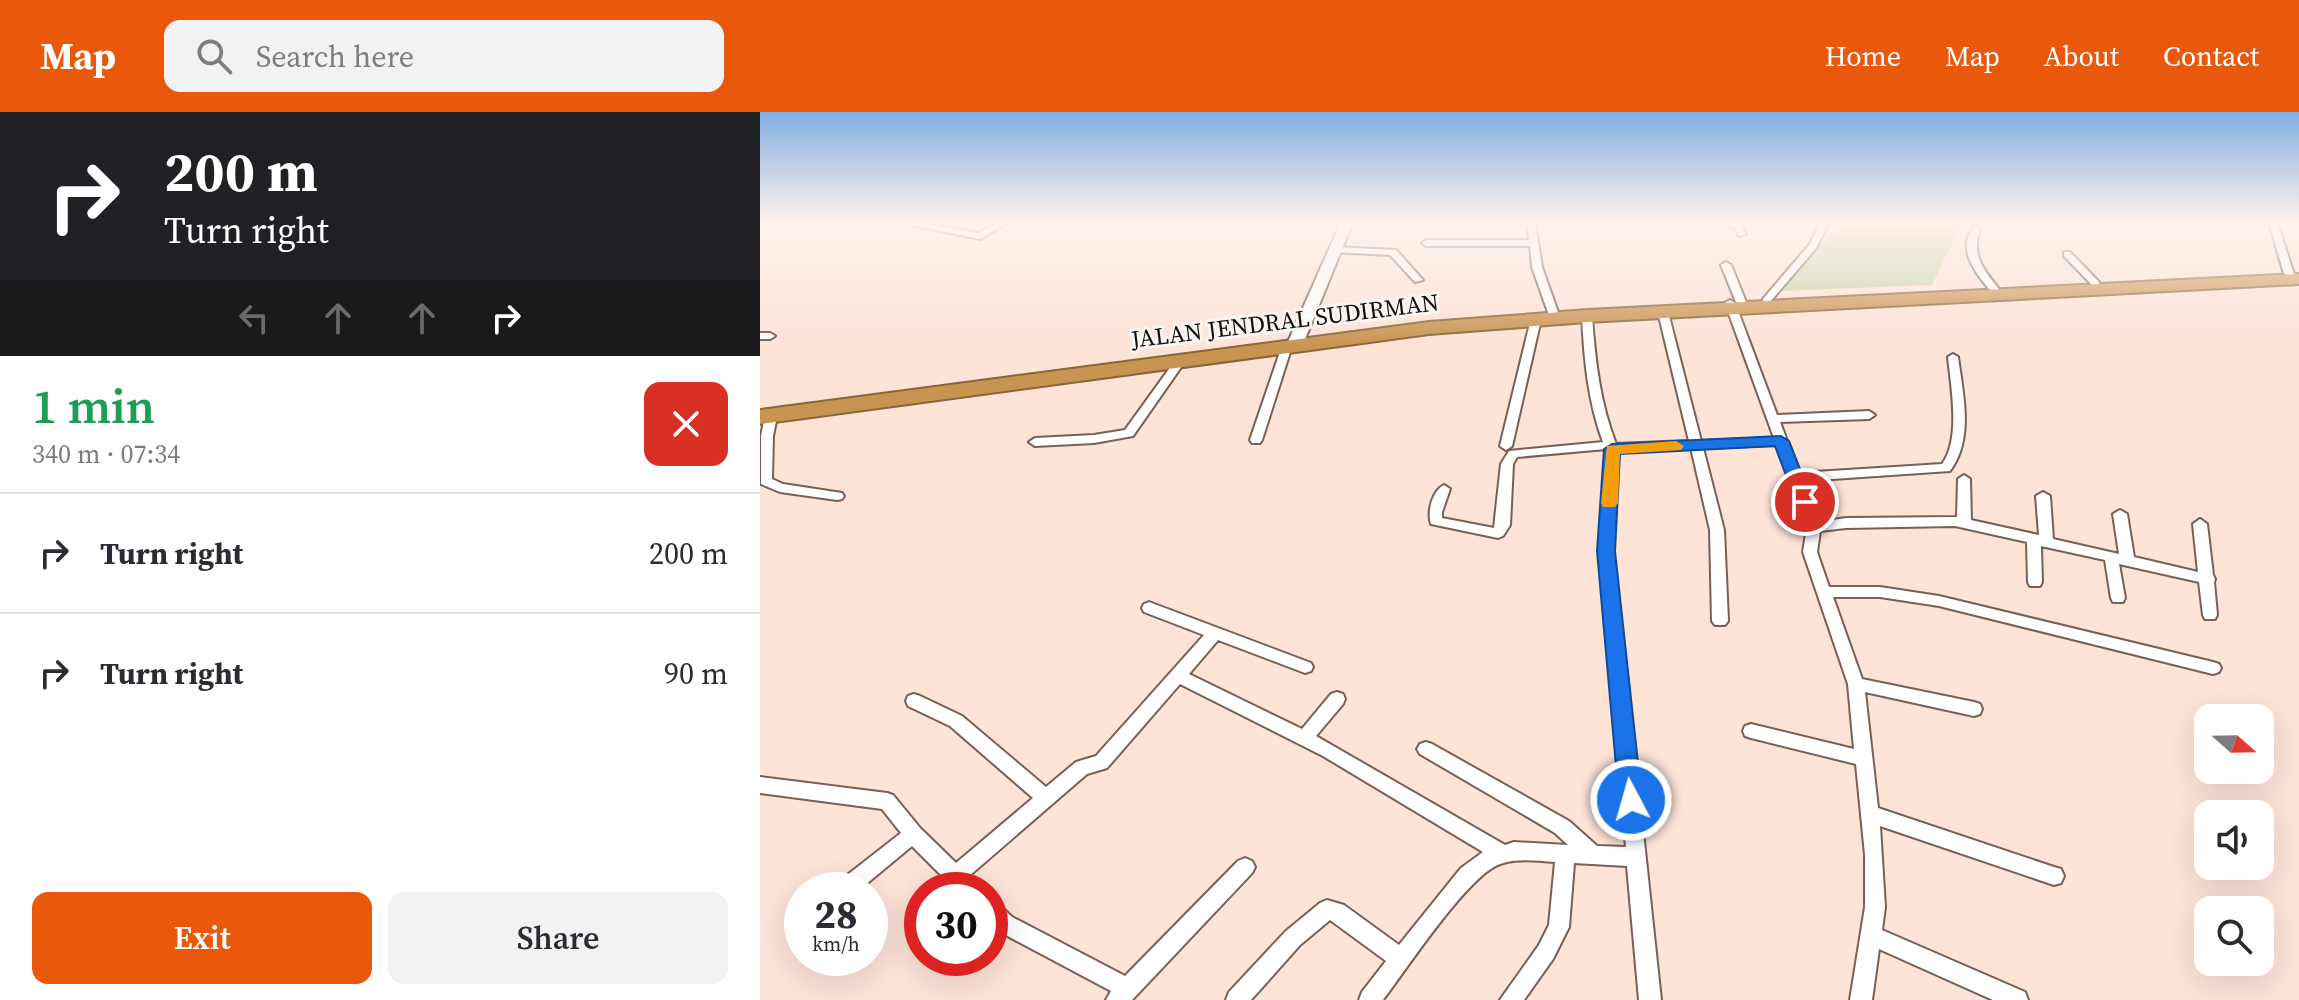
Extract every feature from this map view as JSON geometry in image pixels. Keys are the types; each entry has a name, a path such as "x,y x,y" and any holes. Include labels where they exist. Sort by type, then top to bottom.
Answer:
{"highway":[{"name":"JALAN JENDRAL SUDIRMAN","path":"1548,316 1663,312 1766,301 1994,289 2296,278"},
{"name":"JALAN JENDRAL SUDIRMAN","path":"764,415 1293,342 1548,316 1734,304 2296,278"},
{"name":"JALAN JENDRAL SUDIRMAN","path":"764,415 1181,360 1293,342"}],"street":[{"path":"1256,440 1293,342 1329,263"},
{"path":"1403,263 1418,280"},
{"path":"1506,446 1548,316 1536,263"},
{"path":"1766,301 1798,263"},
{"path":"1975,263 1994,289"},
{"path":"2076,263 2096,284"},
{"path":"1726,265 1734,304 1814,527 1810,552 1856,684 1875,881 1872,936 1861,1000"},
{"path":"1663,312 1717,530 1720,621"},
{"path":"1587,316 1600,418 1611,447 1606,551 1650,1000"},
{"path":"1796,477 1946,468 1953,462 1957,434 1953,357"},
{"path":"1035,442 1094,439 1129,433 1181,360"},
{"path":"764,415 766,481 780,488 837,496"},
{"path":"1774,419 1869,415"},
{"path":"1444,489 1435,512 1436,521 1498,533 1503,525 1507,464 1513,454 1781,441"},
{"path":"1964,479 1964,523"},
{"path":"2035,582 2043,496"},
{"path":"2120,514 2127,560"},
{"path":"1814,527 1859,522 1964,523 2208,579"},
{"path":"2200,524 2210,615"},
{"path":"2111,556 2118,598"},
{"path":"1826,592 1880,592 1939,601 2213,668"},
{"path":"1149,608 1305,667"},
{"path":"960,872 1082,767 1101,763 1215,633"},
{"path":"1176,675 1304,739 1503,854"},
{"path":"1856,684 1974,709"},
{"path":"1304,739 1337,699"},
{"path":"914,701 956,721 1046,798"},
{"path":"1751,731 1865,759"},
{"path":"1426,749 1562,827 1593,855"},
{"path":"760,785 887,801 913,834 951,872"},
{"path":"1870,814 2054,876"},
{"path":"866,872 913,834"},
{"path":"1370,1000 1468,875 1490,858 1514,851 1636,857"},
{"path":"1511,1000 1546,952 1559,927 1565,853"},
{"path":"1008,926 1123,994 1245,867"},
{"path":"1237,1000 1293,938 1327,910 1337,912 1400,959"},
{"path":"1872,936 2017,1000"}],"green space":[{"path":"1804,263 1942,263 1932,285 1779,291"}],"slow traffic":[{"path":"1609,503 1612,449 1676,446"}],"route":[{"path":"1631,800 1606,551 1612,449 1781,441 1805,502"}]}
